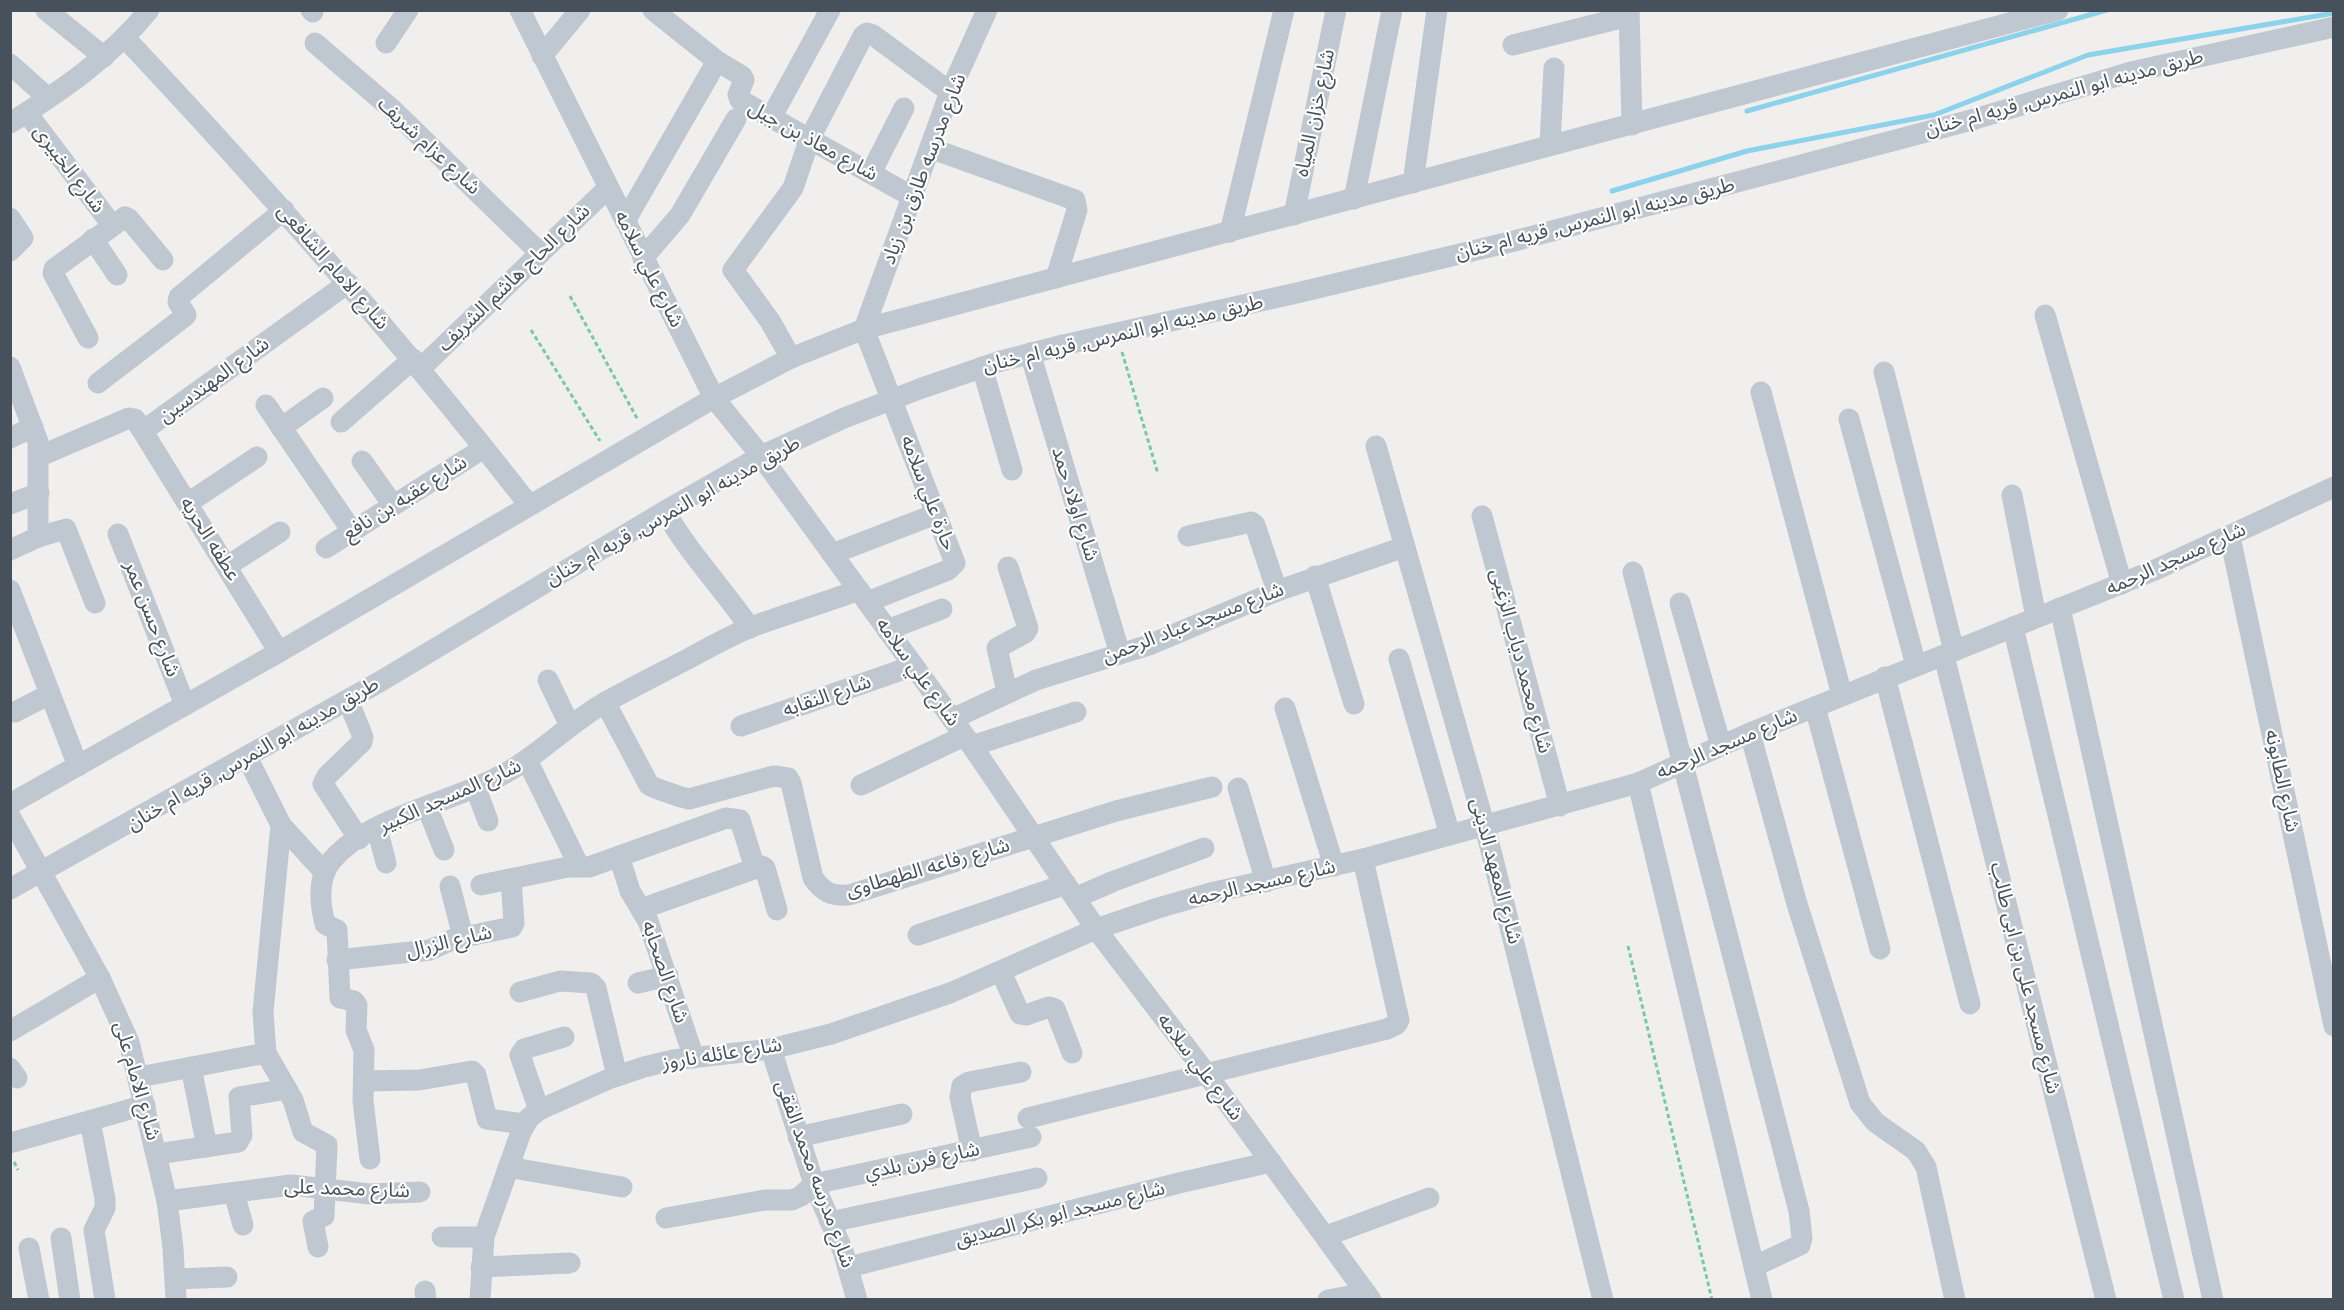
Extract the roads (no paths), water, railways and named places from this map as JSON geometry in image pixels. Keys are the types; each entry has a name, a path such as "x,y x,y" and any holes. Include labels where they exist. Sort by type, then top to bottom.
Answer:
{"street":[{"path":"46,10 104,57"},
{"path":"19,118 126,39 148,10"},
{"path":"386,43 408,10"},
{"name":"شارع علي سلامه","path":"520,10 714,398 761,456 963,733 1096,929 1206,1072 1368,1296"},
{"path":"542,56 580,10"},
{"path":"771,118 830,10"},
{"name":"شارع مدرسه طارق بن زياد","path":"864,329 950,92 987,10"},
{"path":"1230,232 1284,10"},
{"name":"شارع خزان المياه","path":"1294,215 1336,10"},
{"path":"1354,199 1392,10"},
{"path":"1413,183 1437,10"},
{"path":"10,804 279,652 714,398 791,358 864,329 2058,10"},
{"name":"شارع معاذ بن جبل","path":"655,11 717,62 744,78 739,99 911,196"},
{"path":"1513,45 1629,13 1632,125"},
{"name":"طريق مدينه ابو النمرس, قريه ام خنان","path":"10,889 348,700 761,456 892,399 982,367 1030,353 1503,243 1975,120 2131,72 2334,27"},
{"path":"791,358 770,321 733,270 793,188 810,138 867,33 873,35 950,92"},
{"name":"شارع الامام الشافعى","path":"126,39 348,283 417,364 529,505"},
{"name":"شارع عزام شريف","path":"315,43 393,110 540,253"},
{"path":"625,221 717,62"},
{"path":"10,64 48,98"},
{"path":"1550,144 1554,68"},
{"path":"871,173 904,108"},
{"name":"شارع الخبيرى","path":"19,118 112,225"},
{"path":"643,258 680,215 736,118"},
{"path":"930,148 1075,200 1077,210 1056,278"},
{"name":"شارع الحاج هاشم الشريف","path":"341,422 417,364 608,188"},
{"path":"98,383 186,316 178,302 179,297 284,210"},
{"path":"10,218 23,238 10,251"},
{"path":"88,338 53,273 57,266 112,225 127,218 163,260"},
{"path":"93,239 117,275"},
{"name":"شارع المهندسين","path":"40,456 129,418 135,419 140,427 152,425 348,283"},
{"path":"2044,315 2122,584"},
{"name":"حارة علي سلامه","path":"863,596 952,567 955,563 864,329"},
{"name":"شارع اولاد حمد","path":"1030,353 1120,654"},
{"path":"10,367 33,427 40,456 38,537"},
{"path":"982,367 1012,470"},
{"name":"شارع مسجد على بن ابى طالب","path":"1884,372 1949,653 2106,1299"},
{"path":"1761,392 1842,695"},
{"path":"281,428 322,398"},
{"path":"266,405 352,531"},
{"path":"1849,419 1916,665"},
{"path":"10,438 33,427"},
{"name":"عطفه الحريه","path":"140,427 279,652"},
{"name":"شارع المعهد الدينى","path":"1376,446 1485,827 1603,1299"},
{"name":"شارع عقبه بن نافع","path":"326,548 484,448"},
{"path":"188,502 257,457"},
{"path":"362,461 393,505"},
{"name":"شارع مسجد الرحمه","path":"1096,929 1210,893 1364,859 1638,783 1815,706 2122,584 2230,537 2334,487"},
{"path":"10,504 39,493"},
{"path":"2012,495 2036,617"},
{"path":"665,511 685,545 732,602 750,628"},
{"path":"832,554 936,514"},
{"name":"شارع محمد دياب الزغبى","path":"1482,516 1560,806"},
{"path":"1188,536 1251,522 1255,525 1277,591"},
{"path":"10,550 38,537 66,530 95,603"},
{"path":"227,566 280,532"},
{"name":"شارع حسن عمر","path":"118,534 185,705"},
{"name":"شارع الطابونه","path":"2230,537 2334,1026"},
{"name":"شارع مسجد عباد الرحمن","path":"963,733 1007,692 1177,634 1315,576 1404,547"},
{"path":"1007,692 997,648 1025,633 1028,628 1008,567"},
{"path":"1633,572 1799,1211 1802,1238 1800,1245 1755,1266"},
{"path":"1315,576 1354,704"},
{"path":"10,590 18,634 50,694 78,766"},
{"name":"شارع المسجد الكبير","path":"325,873 335,856 388,821 476,789 528,762 570,726 605,702 750,628 863,596"},
{"path":"1680,603 1722,746"},
{"path":"2060,608 2213,1299"},
{"path":"887,630 942,609"},
{"path":"2013,627 2174,1299"},
{"path":"1399,659 1450,835"},
{"name":"شارع النقابه","path":"741,726 913,666"},
{"path":"1886,677 1970,1004"},
{"path":"548,680 570,726"},
{"path":"15,712 50,694"},
{"path":"348,700 363,737 362,742 327,776 323,784 368,834 386,863"},
{"name":"شارع رفاعه الطهطاوى","path":"605,702 649,785 656,789 669,791 689,800 774,776 788,778 813,878 821,889 831,896 849,895 1034,837"},
{"path":"1815,706 1880,949"},
{"path":"1285,708 1334,866"},
{"path":"861,785 963,733 1076,712"},
{"path":"1750,733 1797,904 1860,1103 1875,1122 1916,1151 1926,1167 1955,1299"},
{"path":"247,757 281,825 325,873 321,895 322,908 325,924 337,930 340,998 354,1001 357,1005 356,1030 364,1050 363,1101 370,1159"},
{"path":"528,762 579,866"},
{"path":"1638,783 1762,1299"},
{"path":"1034,837 1116,811 1212,787"},
{"path":"1238,788 1266,882"},
{"path":"476,789 488,821"},
{"path":"427,807 444,850"},
{"name":"شارع الامام على","path":"10,816 100,978 129,1042 167,1201 176,1289"},
{"path":"481,885 579,866 589,867 735,817 740,820 755,868"},
{"path":"281,825 263,1012 266,1053 287,1089 305,1135 327,1145 323,1188 324,1216 313,1221 318,1247"},
{"path":"918,935 1070,891 1114,881 1204,848"},
{"name":"شارع الصحابه","path":"619,856 630,891 648,921 694,1058"},
{"name":"شارع فرن بلدي","path":"814,1184 972,1151 1029,1128 1206,1072 1387,1029 1397,1024 1399,1020 1364,859"},
{"path":"641,909 755,868 765,868 777,910"},
{"name":"شارع الزرال","path":"337,960 429,950 463,937 512,927 514,923 511,879"},
{"path":"450,886 463,937"},
{"name":"شارع عائله ناروز","path":"531,1117 617,1076 663,1063 771,1049 900,1012 1001,972 1096,929"},
{"path":"1001,972 1020,1014 1026,1016 1049,1007 1055,1009 1072,1053"},
{"path":"638,982 668,976"},
{"path":"10,1031 100,978"},
{"path":"520,992 560,981 591,983 596,988 617,1076"},
{"path":"480,1299 484,1237 508,1167 531,1117 520,1055 524,1049 564,1037"},
{"name":"شارع مدرسه محمد الفقى","path":"771,1049 814,1184 849,1267 857,1299"},
{"path":"139,1077 266,1053"},
{"path":"191,1067 207,1147"},
{"path":"364,1081 419,1080 472,1071 476,1075 487,1119 531,1117"},
{"path":"972,1151 960,1097 962,1086 969,1082 1021,1072"},
{"path":"157,1154 238,1142 242,1139 239,1097 287,1089"},
{"path":"10,1143 145,1105"},
{"path":"798,1137 902,1114"},
{"path":"90,1121 105,1199 105,1208 94,1230 105,1299"},
{"name":"شارع مسجد ابو بكر الصديق","path":"849,1267 1179,1183 1271,1162"},
{"path":"508,1167 622,1187"},
{"path":"830,1222 1037,1178"},
{"path":"666,1218 765,1200 792,1200 801,1196 814,1184"},
{"name":"شارع محمد على","path":"167,1201 291,1185 370,1194 420,1192"},
{"path":"234,1193 243,1225"},
{"path":"1326,1236 1429,1198"},
{"path":"442,1237 484,1237"},
{"path":"62,1238 70,1299"},
{"path":"29,1248 39,1299"},
{"path":"481,1267 570,1263"},
{"path":"176,1289 227,1277"},
{"path":"1328,1299 1368,1296"}],"waterway":[{"path":"1747,111 2107,10"},
{"path":"1612,191 1747,151 1934,115 2088,55 2334,13"}]}
